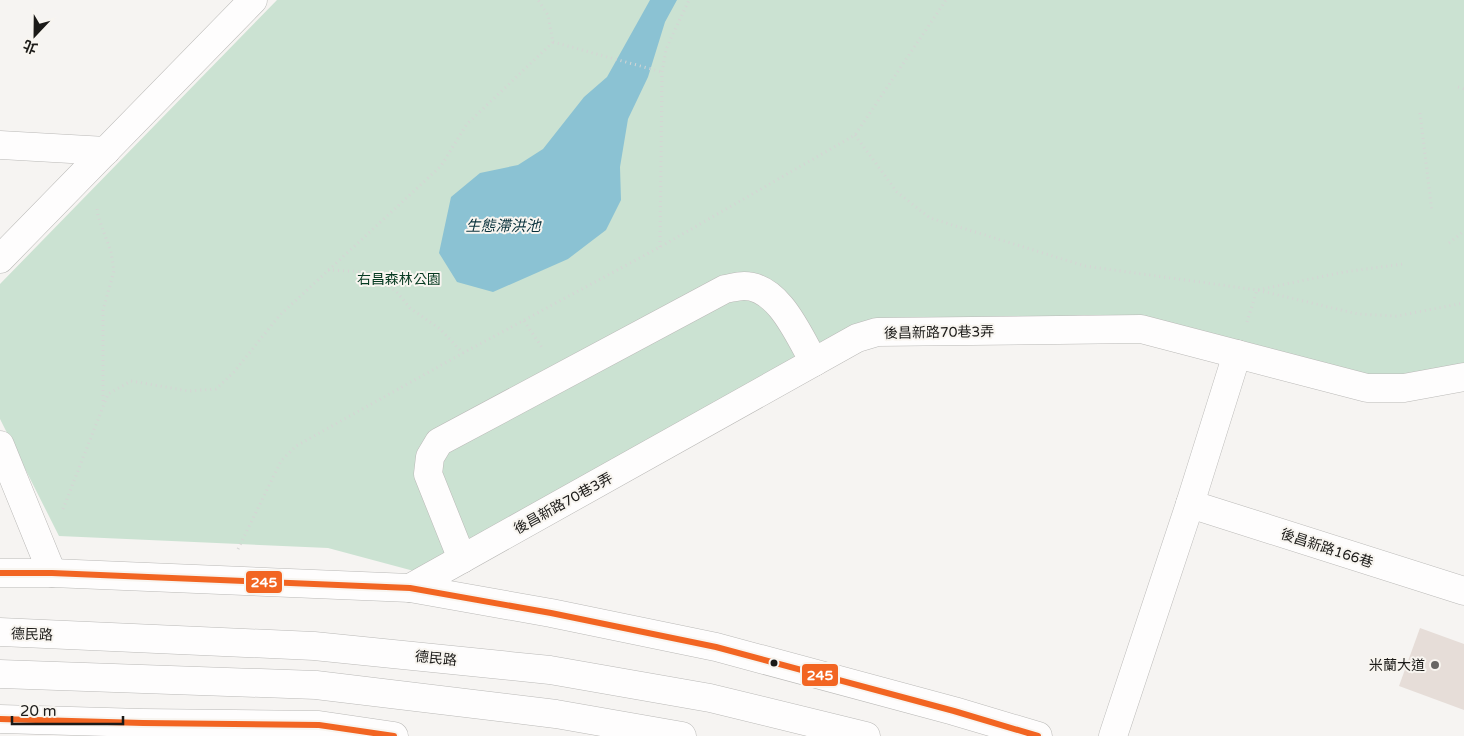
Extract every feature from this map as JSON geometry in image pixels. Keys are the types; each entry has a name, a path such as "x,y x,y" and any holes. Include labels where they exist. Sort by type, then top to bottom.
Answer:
{"street":[{"path":"0,259 253,0"},
{"path":"0,145 98,159"},
{"path":"462,559 428,474 430,457 439,442 725,289 745,286 765,291 780,304 814,362"},
{"name":"後昌新路70巷3弄","path":"410,588 857,338 877,332 1141,328 1367,388 1404,388 1464,376"},
{"path":"1113,736 1190,504 1237,354"},
{"path":"0,445 48,564"},
{"name":"後昌新路166巷","path":"1190,504 1464,591"},
{"path":"0,573 48,564 222,580 410,588 551,613 716,647 1038,736"},
{"name":"德民路","path":"0,632 314,646 550,670 710,698 866,736"},
{"path":"0,674 316,685 556,714 682,736"},
{"path":"0,719 319,725 394,736"}],"path":[{"path":"538,0 548,16 553,42"},
{"path":"660,247 662,72 666,49 689,0"},
{"path":"222,580 280,461 296,446 660,247 856,135 946,0"},
{"path":"553,42 662,72"},
{"path":"48,564 108,394 131,381 189,391 216,390 234,372 279,316 441,166 467,124 553,42"},
{"path":"1458,87 1464,89"},
{"path":"1420,112 1432,212"},
{"path":"856,135 897,192 930,218 1085,266 1257,290 1358,314 1397,316 1464,303"},
{"path":"98,159 98,216 111,252 114,271 103,310 103,407"},
{"path":"1449,243 1464,232"},
{"path":"1257,290 1344,272 1403,264"},
{"path":"328,270 366,272 396,291 410,308 440,329 463,353"},
{"path":"524,321 546,353"}],"green space":[{"name":"右昌森林公園","path":"277,0 1464,0 1464,377 1371,390 1085,315 853,338 440,578 328,548 59,536 0,419 0,284"}],"water":[{"name":"生態滯洪池","path":"650,0 677,0 665,22 648,77 628,119 620,167 621,200 606,230 568,259 493,292 457,282 439,253 451,197 480,173 518,165 543,149 584,97 607,77"}],"building":[{"name":"米蘭大道","path":"1420,628 1464,644 1464,710 1399,686"}],"transit line":[{"name":"245","path":"0,573 52,573 410,588 551,613 716,647 954,711 1038,736"},
{"name":"245","path":"0,719 319,725 394,736"}],"place":[{"name":"米蘭大道","path":"1435,665"}]}
